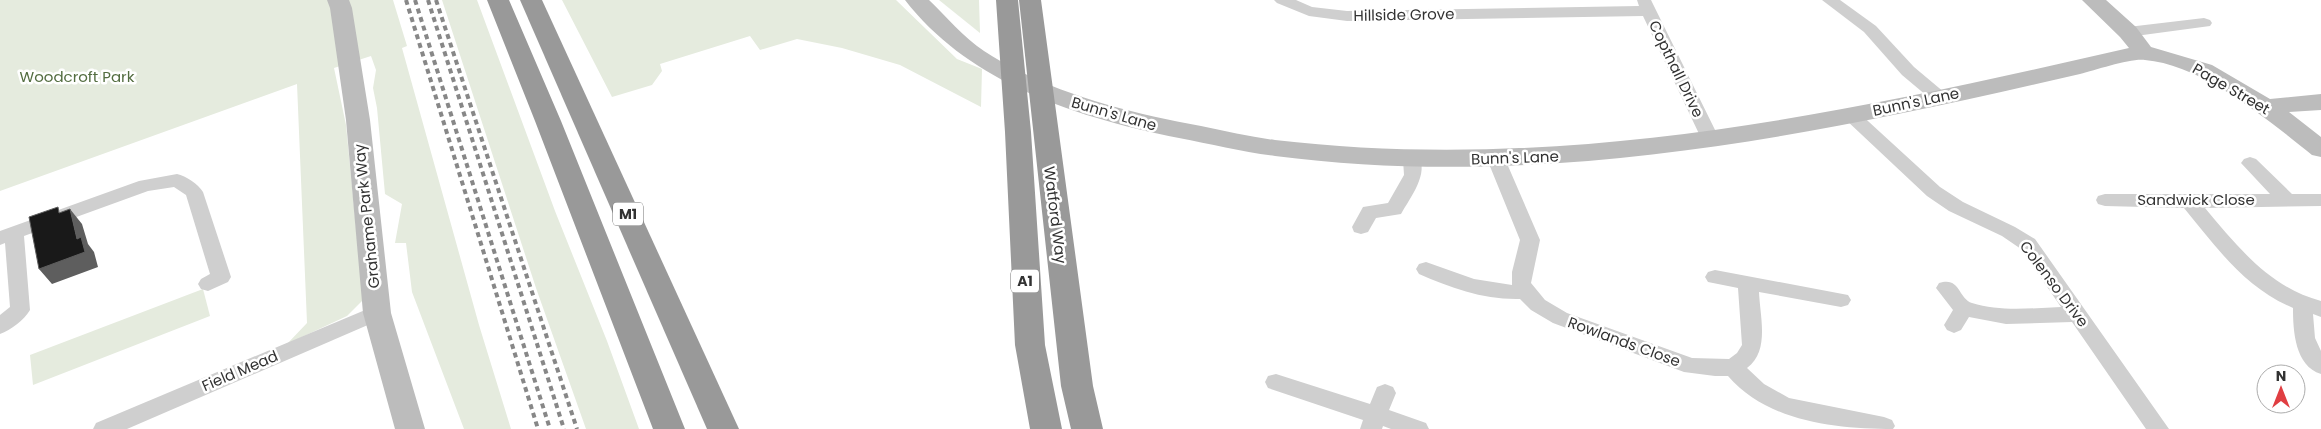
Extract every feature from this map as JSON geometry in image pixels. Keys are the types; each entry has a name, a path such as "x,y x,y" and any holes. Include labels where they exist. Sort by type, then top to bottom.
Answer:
{"highway":[{"name":"M1","path":"498,0 548,121 669,429"},
{"name":"M1","path":"531,0 723,429"},
{"name":"Watford Way","path":"1007,0 1024,50 1047,152 1077,386 1087,429"},
{"name":"Watford Way","path":"1030,0 1018,132 1030,345 1046,429"}],"street":[{"name":"Grahame Park Way","path":"338,0 341,8 358,120 377,313 396,388 410,429"},
{"name":"Bunn's Lane","path":"916,0 973,53 1032,87 1071,103 1177,131 1254,146 1315,153 1412,159 1496,159 1559,156 1710,138 1851,115 2143,52"},
{"name":"Hillside Grove","path":"1282,0 1310,12 1326,15 1449,7 1615,10 1646,6"},
{"path":"1830,0 1870,29 1908,71 1938,97"},
{"path":"2093,0 2128,32 2143,52"},
{"name":"Copthall Drive","path":"1646,6 1710,138"},
{"path":"2128,32 2204,22"},
{"name":"Page Street","path":"2143,52 2185,62 2204,70 2266,108 2321,149"},
{"path":"2266,108 2321,102"},
{"name":"Colenso Drive","path":"1851,115 1936,193 1963,210 2006,229 2028,244 2158,429"},
{"path":"1361,227 1370,212 1394,209 1413,175 1412,159"},
{"path":"1426,269 1467,286 1485,291 1525,292 1522,272 1530,240 1496,159"},
{"name":"Sandwick Close","path":"2250,163 2287,200"},
{"path":"0,326 20,310 7,236 145,185 177,180 194,192 221,277 208,284"},
{"name":"Sandwick Close","path":"2105,200 2189,202 2321,200"},
{"path":"2189,202 2251,274 2281,295 2312,307 2303,336 2306,345 2321,366"},
{"path":"1715,277 1841,300"},
{"path":"1748,283 1752,346 1744,359 1733,367 1745,381 1774,401 1786,406 1884,426"},
{"path":"1946,288 1959,317 2078,314"},
{"name":"Rowlands Close","path":"1525,292 1538,305 1560,318 1645,350 1691,366 1733,367"},
{"name":"Field Mead","path":"104,429 377,313"},
{"path":"1276,382 1374,422 1418,429"},
{"path":"1374,422 1385,393"}],"green space":[{"name":"Woodcroft Park","path":"0,0 393,0 407,46 402,48 479,325 511,429 464,429 412,292 406,243 395,243 402,204 385,194 377,108 373,88 376,70 371,56 334,68 346,125 363,300 347,316 287,344 307,323 297,84 0,191"},
{"path":"442,0 477,0 555,211 607,341 639,429 586,429 536,288"},
{"path":"562,0 896,0 957,59 982,69 981,107 900,65 842,48 797,39 760,50 750,36 660,64 662,71 652,85 612,97"},
{"path":"939,0 979,0 980,33"},
{"path":"203,289 210,316 33,385 30,355"}],"building":[{"path":"58,207 59,213 70,209 77,239 81,237 85,252 39,269 29,217"}],"railway":[{"path":"406,0 538,429"},
{"path":"415,0 550,429"},
{"path":"428,0 564,429"},
{"path":"436,0 577,429"}]}
